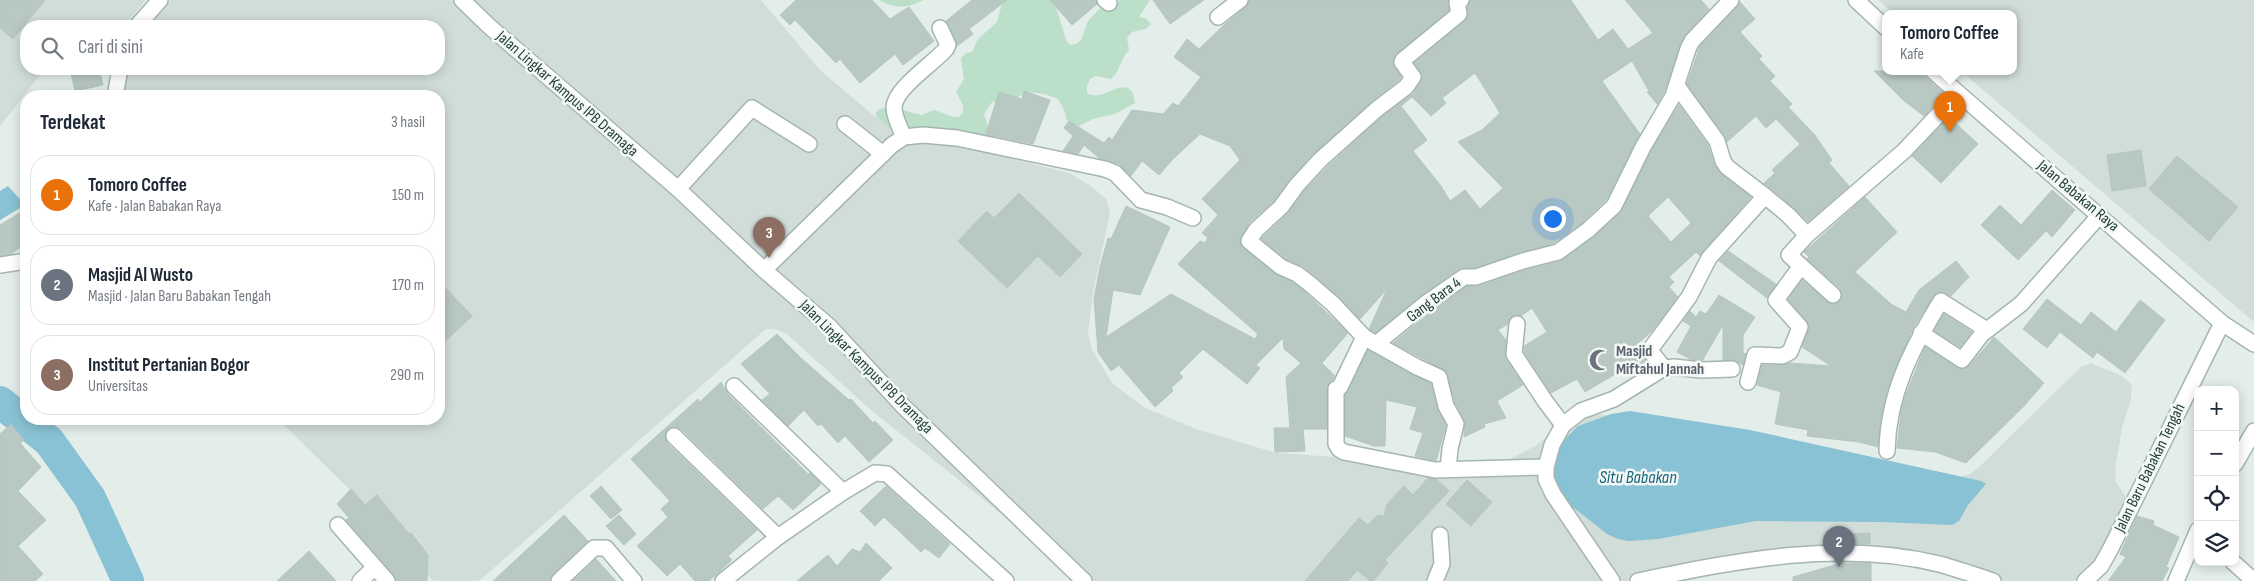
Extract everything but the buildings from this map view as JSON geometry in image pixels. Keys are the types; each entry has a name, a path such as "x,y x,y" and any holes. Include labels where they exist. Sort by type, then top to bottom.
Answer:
{"street":[{"path":"142,20 160,0"},
{"name":"Jalan Lingkar Kampus IPB Dramaga","path":"462,0 490,27 678,190 764,270 830,327 902,405 1084,581"},
{"path":"1218,17 1240,0"},
{"path":"1448,469 1450,449 1456,424 1446,406 1439,377 1417,367 1370,340 1310,284 1297,274 1281,267 1249,241 1256,230 1281,207 1297,185 1320,160 1377,109 1406,87 1413,77 1402,62 1403,60 1459,14 1457,4 1461,0"},
{"name":"Gang Bara 4","path":"1546,467 1435,470 1344,452 1336,444 1336,388 1340,387 1370,340 1464,277 1476,277 1523,261 1552,255 1588,230 1614,206 1677,86 1692,40 1731,0"},
{"path":"1856,0 1882,24"},
{"path":"904,137 894,106 897,99 914,78 946,49 948,45 940,28"},
{"path":"116,90 119,75"},
{"name":"Jalan Babakan Raya","path":"1937,75 2100,214 2222,322 2254,344"},
{"path":"1677,86 1718,141 1723,161 1727,167 1788,214 1807,235"},
{"path":"1833,295 1789,255 1807,235 1904,151 1958,94"},
{"path":"678,190 752,108 809,144"},
{"path":"845,124 883,154"},
{"path":"764,270 892,144 904,137 923,135 957,138 1105,169 1114,172 1140,200 1166,207 1193,218"},
{"path":"1664,368 1651,352 1652,347 1689,297 1709,258 1765,196"},
{"path":"1921,333 1962,360 1987,330 2022,304 2100,214"},
{"path":"0,265 20,262"},
{"path":"1748,382 1755,355 1782,356 1790,352 1800,327 1776,300 1801,266"},
{"path":"1887,451 1891,407 1900,380 1921,333 1941,302 1987,330"},
{"name":"Jalan Baru Babakan Tengah","path":"2085,581 2101,566 2111,548 2222,322"},
{"path":"1517,324 1514,354 1544,401 1564,425"},
{"path":"1612,581 1553,494 1546,479 1546,467 1552,445 1564,425 1581,411 1614,398 1664,368 1732,369"},
{"path":"734,386 843,492"},
{"path":"2239,457 2254,431"},
{"path":"674,436 778,537"},
{"path":"723,581 778,537 843,492 875,473 887,474 1006,581"},
{"path":"338,525 387,581"},
{"path":"1435,581 1442,564 1440,535"},
{"path":"2176,581 2194,539"},
{"path":"559,581 594,548 606,548 634,581"},
{"path":"1638,581 1686,577 1739,561 1831,553 1922,561 1976,579 1993,581"},
{"path":"2237,566 2254,580"},
{"path":"360,581 374,568"}],"shaded area":[{"path":"0,0 146,0 129,20 20,20 20,75 40,75 28,90 20,90 20,100 0,126"},
{"path":"170,0 761,0 820,70 873,115 906,132 1069,173 1091,186 1106,199 1110,213 1093,292 1088,333 1092,350 1113,384 1145,408 1196,429 1276,453 1485,467 1510,459 1535,446 1562,425 1587,414 1624,416 1957,477 1968,475 1977,469 2081,367 2091,363 2122,376 2132,385 2131,399 2122,428 2115,470 2116,482 2129,502 2085,581 1975,581 1924,559 1838,553 1635,581 1086,581 872,411 786,333 775,329 766,329 479,581 433,581 349,489 284,425 445,425 445,90 117,90 121,75 445,75 445,20 153,20"},
{"path":"1878,0 2254,0 2254,322 1966,75 2017,75 2017,10 1890,10"}],"green space":[{"path":"879,0 923,0 901,7"},
{"path":"1003,0 1054,0 1066,40 1070,45 1076,44 1081,40 1088,21 1101,7 1121,0 1150,0 1139,17 1145,18 1151,24 1146,29 1132,32 1127,38 1129,50 1114,76 1111,79 1096,76 1090,79 1087,86 1087,93 1092,95 1126,87 1133,94 1135,103 1115,114 1093,119 1079,126 1072,124 1066,119 1065,112 1058,99 1044,94 1027,92 1014,99 992,102 984,114 988,126 1000,144 998,151 983,154 970,147 892,129 885,125 875,114 879,109 891,107 922,115 934,110 953,117 959,117 963,112 963,105 956,92 964,79 961,58 966,53 972,52 978,39 997,22"}],"water":[{"path":"8,186 20,199 20,208 0,220 0,191"},
{"name":"Situ Babakan","path":"1630,411 1750,430 1981,481 1986,484 1968,505 1959,521 1952,525 1881,522 1756,521 1658,539 1628,541 1618,539 1607,534 1574,508 1567,505 1560,497 1550,470 1554,456 1566,438 1578,426 1611,414"}],"waterway":[{"path":"0,402 20,418"},
{"path":"29,425 49,441 90,498 128,581"}],"place":[{"name":"Tomoro Coffee","path":"1950,132"},
{"name":"Institut Pertanian Bogor","path":"769,258"},
{"name":"Masjid Miftahul Jannah","path":"1600,360"},
{"name":"Masjid Al Wusto","path":"1839,567"}]}
